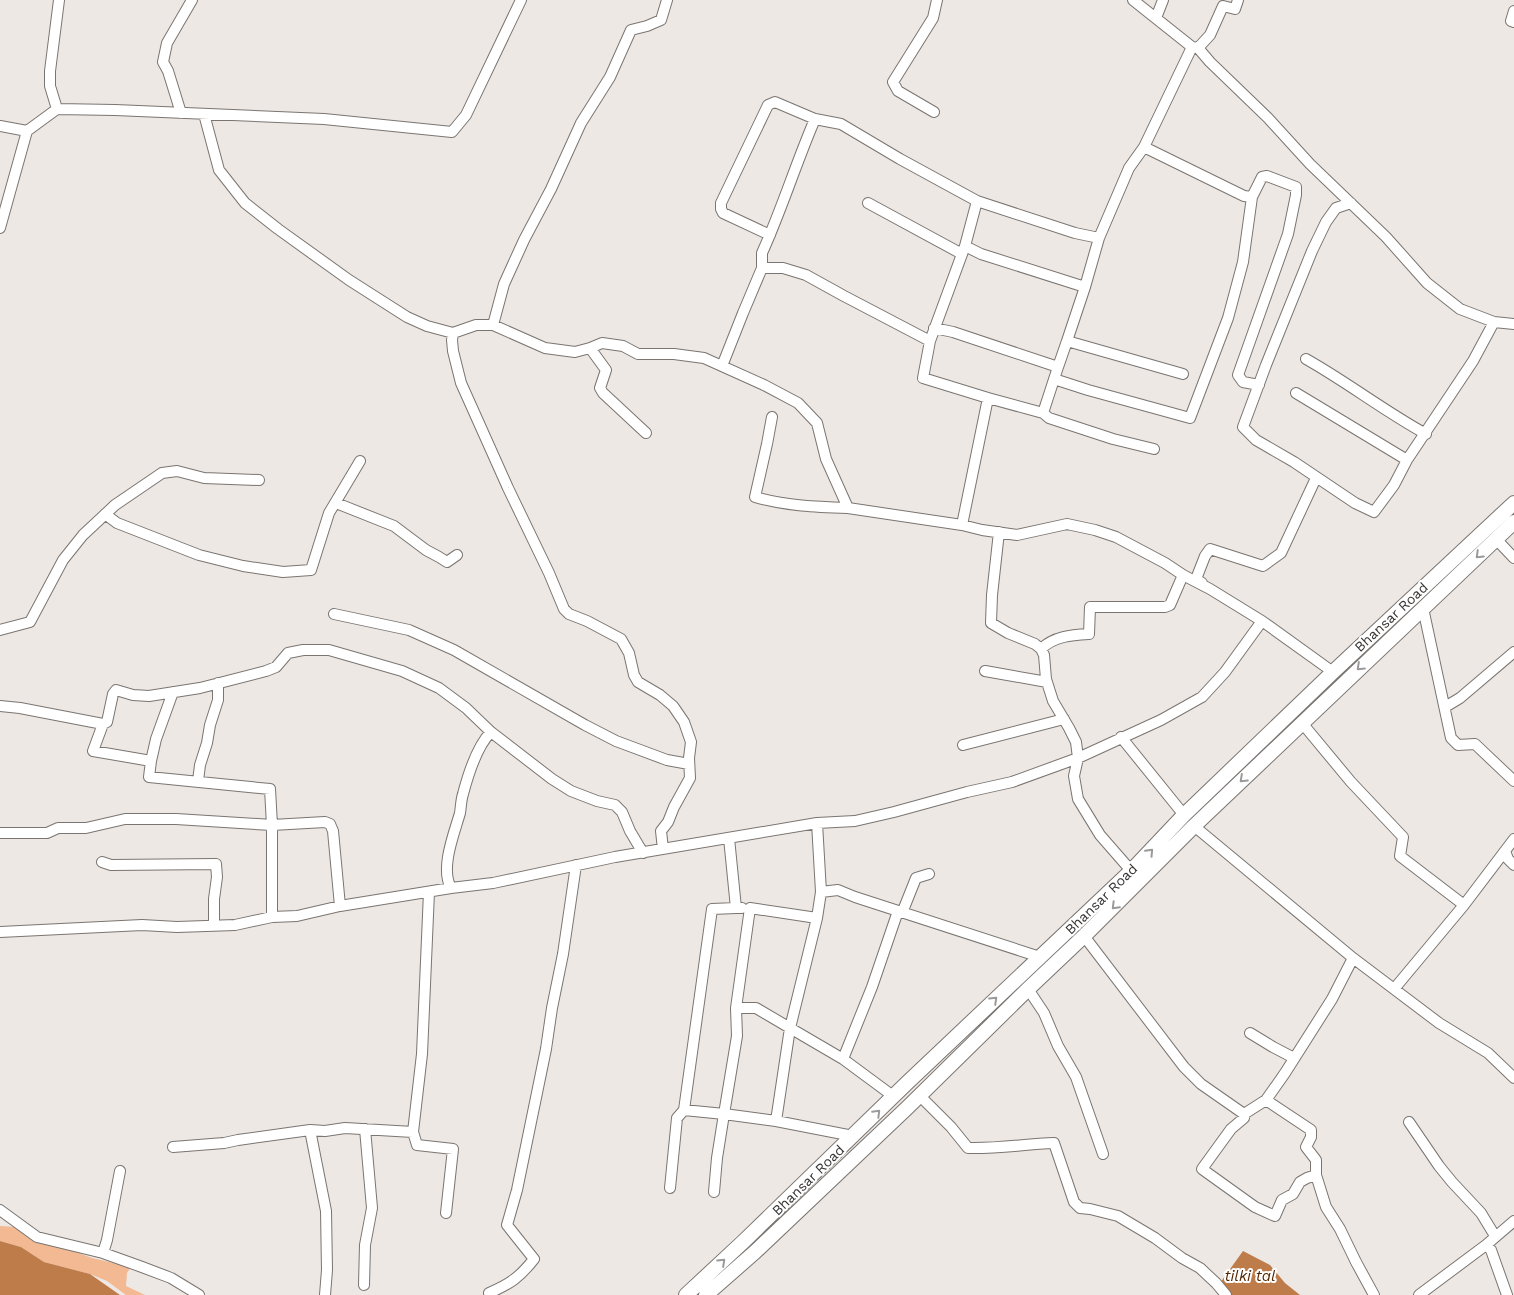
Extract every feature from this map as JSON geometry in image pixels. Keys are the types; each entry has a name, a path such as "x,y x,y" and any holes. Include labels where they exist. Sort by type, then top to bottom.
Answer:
{"highway":[{"name":"Bhansar Road","path":"706,1295 755,1252 908,1107 1084,936 1136,876 1333,672 1514,502"},
{"name":"Bhansar Road","path":"1189,821 1302,724 1514,522"},
{"name":"Bhansar Road","path":"686,1295 744,1242 893,1096 1040,957 1136,876"}],"street":[{"path":"58,109 50,86 50,71 59,0"},
{"path":"181,113 168,71 163,62 167,43 192,0"},
{"path":"0,228 27,131 58,109 324,119 452,132 466,115 521,0"},
{"path":"493,325 504,284 581,123 610,77 631,30 661,20 667,0"},
{"path":"934,112 898,91 893,82 933,18 937,0"},
{"path":"1133,0 1210,62 1268,118 1310,164 1386,237 1427,283 1460,309 1494,322 1514,324"},
{"path":"1156,18 1163,0"},
{"path":"1043,413 1086,287 1099,238 1129,168 1144,147 1195,48 1210,35 1223,6 1235,9 1238,0"},
{"path":"1514,11 1511,21 1514,22"},
{"path":"770,236 723,213 720,209 721,203 768,105 776,102 815,119 840,124 900,160 977,201 1099,238"},
{"path":"204,114 219,170 245,203 349,280 391,307 427,326 453,333 476,325 493,325 545,348 575,352 602,342 623,346 638,354 674,354 704,358 764,385 798,403 817,424 826,459 848,508"},
{"path":"722,366 762,268 762,253 815,119"},
{"path":"0,126 27,131"},
{"path":"1144,147 1244,196 1252,197"},
{"path":"1054,379 1190,418 1228,318 1243,262 1252,197 1262,177 1267,176 1296,187 1296,195 1288,234 1238,375 1243,382 1259,385"},
{"path":"977,201 963,250 930,341 923,378 1043,413 1049,418 1068,425 1154,450"},
{"path":"868,203 963,250 1086,287"},
{"path":"1351,203 1336,208 1326,222 1300,279 1243,427 1256,440 1294,462 1355,503 1374,512 1394,485 1407,460 1473,361 1494,322"},
{"path":"762,268 783,268 806,275 930,341"},
{"path":"934,328 953,332 1058,367"},
{"path":"453,333 453,351 462,383 564,609 569,614 621,639 629,654 634,675 638,682 660,695 673,706 684,722 691,742 690,778 668,822 661,830 663,849"},
{"path":"1067,341 1183,374"},
{"path":"590,348 606,370 600,388 603,393 646,433"},
{"path":"1306,359 1426,434"},
{"path":"1296,393 1407,460"},
{"path":"962,525 988,398"},
{"path":"772,417 768,444 755,497 812,507 848,508 1017,535 1068,524 1096,530 1116,537 1165,563 1262,620 1333,672"},
{"path":"105,514 117,523 199,554 243,566 283,572 311,570 327,518 360,461"},
{"path":"0,630 30,622 63,560 83,535 115,505 162,473 177,471 204,478 259,480"},
{"path":"1210,589 1196,579 1205,556 1210,549 1262,566 1281,553 1316,478"},
{"path":"336,503 394,526 426,550 447,562 457,555"},
{"path":"999,532 992,595 991,624 1035,644 1041,649 1044,655 1047,682 1053,700 1076,742 1078,758 1074,776 1078,799 1100,835 1136,876"},
{"path":"1496,539 1514,558"},
{"path":"1041,649 1048,643 1067,636 1090,634 1090,607 1165,607 1170,605 1183,575"},
{"path":"1423,608 1451,738 1458,746 1475,744 1514,781"},
{"path":"334,614 409,630 454,650 616,741 667,760 689,764"},
{"path":"0,932 142,925 177,927 235,925 272,918 297,916 340,906 493,883 576,864 817,823 855,822 1012,782 1078,758 1161,720 1202,697 1225,672 1262,620"},
{"path":"151,761 93,751 103,724 107,722 113,694 116,690 133,695 150,696 173,692 218,683 274,667 288,652 329,650 402,671 439,688 466,708 491,732 534,766 571,791 597,801 615,805 622,812 630,831 643,853"},
{"path":"1445,707 1460,698 1514,652"},
{"path":"985,671 1047,682"},
{"path":"198,781 200,765 218,700 218,683"},
{"path":"173,692 156,739 149,777 270,789 272,918"},
{"path":"0,706 103,724"},
{"path":"963,745 1064,719"},
{"path":"1302,724 1351,782 1403,837 1400,856 1464,905"},
{"path":"451,888 448,883 448,862 462,796 483,739 491,732"},
{"path":"1121,737 1189,821 1353,958 1439,1023 1488,1053 1514,1078"},
{"path":"0,833 47,833 58,828 86,828 125,819 176,819 272,825 325,822 330,824 333,831 340,906"},
{"path":"776,1120 790,1028 817,918 820,892 817,823"},
{"path":"729,838 736,908"},
{"path":"1394,989 1464,905 1514,839"},
{"path":"1505,851 1508,859 1514,865"},
{"path":"102,862 110,865 216,864 214,926"},
{"path":"489,1293 523,1274 534,1259 507,1225 517,1190 546,1048 563,954 576,864"},
{"path":"843,1059 900,912 916,878 929,874"},
{"path":"820,892 838,890 1040,957"},
{"path":"429,892 422,1054 413,1132 417,1145 453,1148 446,1213"},
{"path":"670,1188 677,1118 684,1110 712,909 750,908 817,918"},
{"path":"714,1192 717,1158 737,1036 736,1008 750,908"},
{"path":"1084,936 1184,1066 1201,1084 1244,1114"},
{"path":"1316,1176 1300,1182 1293,1194 1282,1200 1275,1216 1254,1207 1202,1169 1231,1129 1244,1118 1244,1114 1266,1100 1332,1000 1353,958"},
{"path":"1028,989 1044,1013 1058,1046 1076,1077 1103,1154"},
{"path":"736,1008 756,1008 843,1059 893,1096"},
{"path":"1250,1033 1294,1058"},
{"path":"919,1096 968,1148 1009,1148 1054,1143 1074,1202 1080,1208 1118,1216 1155,1238 1182,1258 1200,1268 1226,1295"},
{"path":"1266,1100 1310,1130 1310,1138 1306,1147 1316,1160 1316,1176 1326,1207 1340,1229 1374,1295"},
{"path":"684,1110 776,1120 853,1136"},
{"path":"1409,1122 1448,1177 1481,1213 1495,1236"},
{"path":"173,1147 224,1144 238,1140 310,1130 325,1131 345,1128 413,1132"},
{"path":"364,1285 365,1245 372,1208 365,1129"},
{"path":"310,1130 326,1211 327,1270 325,1295"},
{"path":"103,1253 120,1171"},
{"path":"0,1210 38,1237 103,1253 142,1267 171,1278 199,1295"},
{"path":"1419,1295 1514,1222"},
{"path":"1486,1245 1501,1275 1507,1295"}],"shaded area":[{"path":"0,1226 18,1227 92,1258 131,1267 127,1273 126,1286 145,1295 126,1295 107,1281 90,1274 44,1262 21,1247 0,1241"}],"water":[{"path":"0,1241 21,1247 44,1262 90,1274 120,1295 0,1295"},
{"name":"tilki tal","path":"1243,1251 1270,1265 1285,1283 1300,1295 1231,1295 1220,1283"}]}
